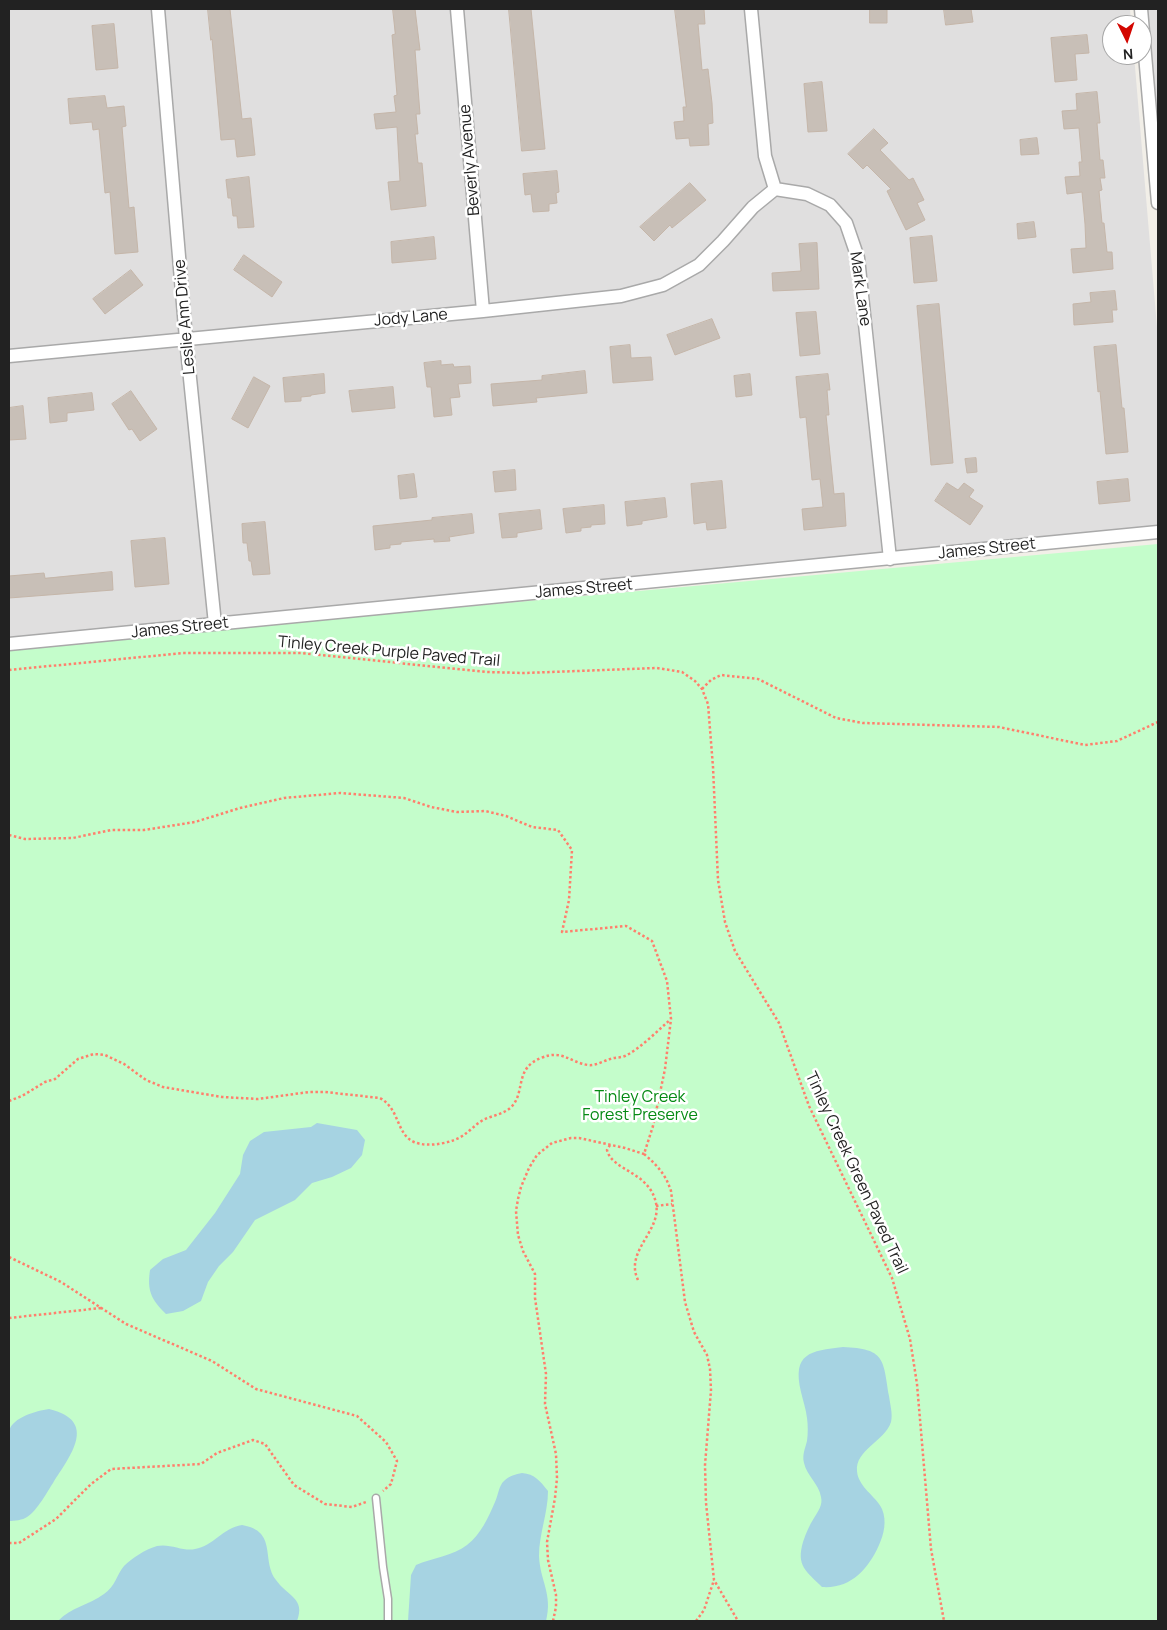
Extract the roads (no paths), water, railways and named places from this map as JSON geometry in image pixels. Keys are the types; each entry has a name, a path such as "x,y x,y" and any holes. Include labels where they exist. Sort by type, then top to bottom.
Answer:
{"street":[{"name":"Leslie Ann Drive","path":"158,9 186,339 215,624"},
{"name":"Beverly Avenue","path":"457,9 483,312"},
{"path":"751,9 765,156 775,189"},
{"path":"1141,9 1158,203"},
{"name":"Jody Lane","path":"9,356 483,312 621,296 663,285 699,265 753,207 775,189"},
{"name":"Mark Lane","path":"775,189 808,194 830,205 846,223 858,258 890,560"},
{"name":"James Street","path":"9,644 890,560 1158,532"}],"lane":[{"path":"376,1498 388,1599 388,1621"}],"water":[{"path":"317,1123 357,1130 365,1140 362,1155 351,1168 332,1177 312,1183 295,1200 255,1220 233,1252 219,1266 208,1282 201,1301 183,1311 166,1314 151,1294 149,1284 150,1270 163,1259 186,1250 215,1213 240,1174 243,1155 250,1141 264,1132 311,1127"},
{"path":"843,1347 867,1350 880,1358 883,1364 892,1416 891,1422 883,1435 865,1451 858,1464 857,1471 860,1482 882,1509 884,1527 875,1554 864,1570 841,1585 822,1587 804,1568 801,1557 804,1539 820,1508 821,1500 820,1492 803,1460 808,1424 801,1392 799,1369 806,1356 821,1350"},
{"path":"49,1409 64,1415 73,1422 77,1431 76,1440 67,1462 31,1514 25,1518 9,1521 9,1431 11,1426 20,1418"},
{"path":"522,1473 534,1476 548,1491 539,1556 548,1603 546,1621 408,1621 411,1575 416,1565 449,1554 467,1545 484,1525 502,1483 510,1477"},
{"path":"242,1525 253,1528 265,1540 269,1564 276,1580 294,1598 299,1607 297,1621 58,1621 69,1612 108,1591 124,1566 153,1547 162,1545 191,1550 201,1547 229,1530"}],"park label":[{"name":"Tinley Creek Forest Preserve","path":"640,1107"}]}
